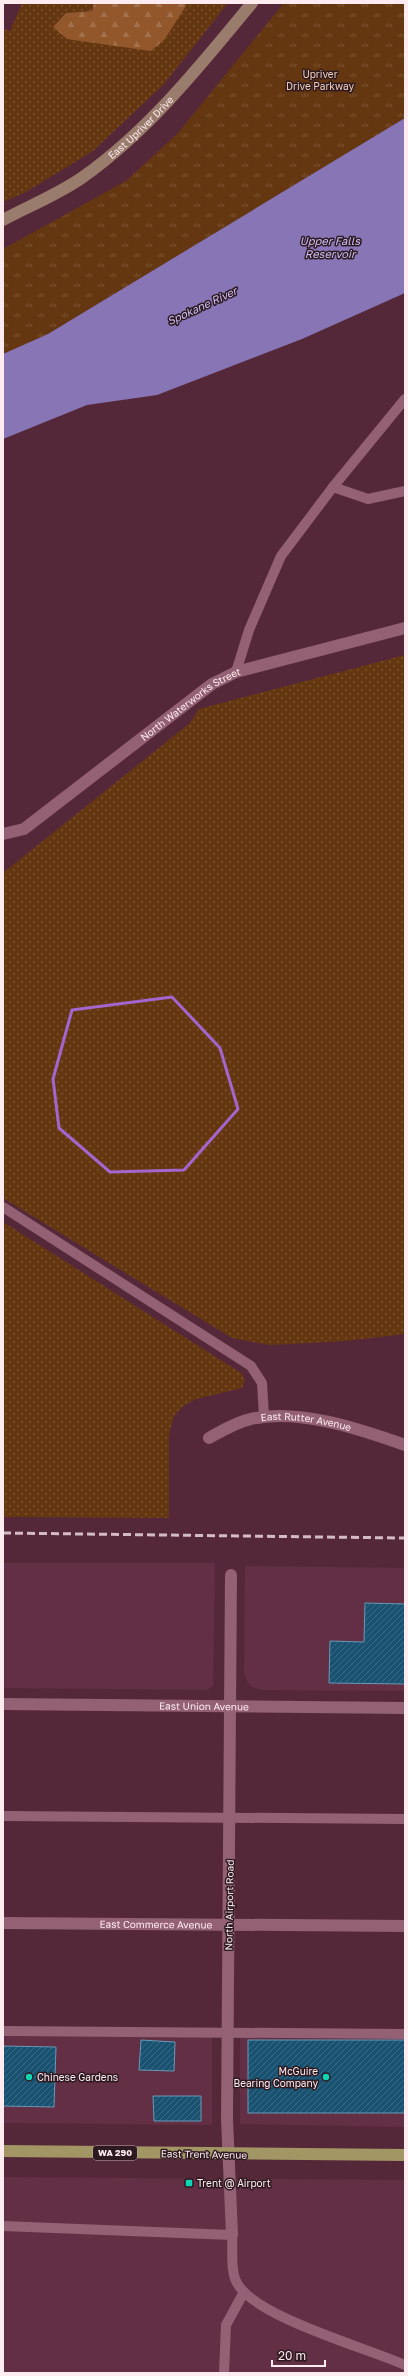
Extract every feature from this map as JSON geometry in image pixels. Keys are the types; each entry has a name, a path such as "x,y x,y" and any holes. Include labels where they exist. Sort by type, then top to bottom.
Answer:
{"main road":[{"name":"East Trent Avenue","path":"3,2151 405,2155"}],"street":[{"name":"East Upriver Drive","path":"3,220 82,178 137,133 186,83 252,3"},
{"name":"North Waterworks Street","path":"3,834 24,829 212,684 236,672 405,628"},
{"name":"East Rutter Avenue","path":"209,1438 238,1423 264,1416 304,1419 341,1425 405,1445"},
{"name":"North Airport Road","path":"231,1575 228,2154 232,2235"},
{"name":"East Union Avenue","path":"3,1704 405,1708"},
{"name":"East Commerce Avenue","path":"3,1923 405,1926"}],"lane":[{"path":"236,672 249,630 281,556 333,486 405,399"},
{"path":"333,486 368,499 405,491"},
{"path":"3,1207 242,1359 256,1371 262,1383 264,1416"},
{"path":"3,1816 405,1819"},
{"path":"3,2031 405,2034"},
{"path":"3,2226 232,2235 235,2278 244,2292 259,2304 293,2321 405,2365"},
{"path":"224,2373 226,2325 244,2292"}],"highlighted area":[{"path":"172,997 220,1048 238,1109 184,1170 110,1172 59,1128 53,1079 72,1010"}],"shaded area":[{"path":"3,1563 215,1563 213,1686 207,1690 3,1688"},
{"path":"245,1566 405,1568 405,1691 261,1690 250,1686 244,1674"},
{"path":"3,2036 212,2037 212,2125 3,2123"},
{"name":"McGuire Bearing Company","path":"240,2038 405,2039 405,2127 240,2124"},
{"path":"3,2177 405,2180 405,2373 3,2373"}],"green space":[{"path":"22,3 94,3 92,11 66,13 53,27 186,6 186,3 228,3 164,84 93,151 24,193 3,202 3,29 10,31"},
{"path":"94,3 186,3 186,6 164,40 151,51 67,39 53,27 66,13 92,11"},
{"name":"Upriver Drive Parkway","path":"284,3 405,3 405,118 48,334 3,354 3,249 126,181 178,133"},
{"path":"405,655 405,1334 345,1341 270,1345 232,1338 3,1198 3,873 190,723 199,709"},
{"path":"3,1222 241,1373 245,1380 242,1388 196,1399 183,1406 174,1416 169,1435 169,1518 3,1517"}],"water":[{"name":"Upper Falls Reservoir","path":"405,118 405,293 302,339 157,395 87,405 3,439 3,354 48,334"}],"building":[{"path":"365,1603 405,1604 405,1684 329,1683 330,1641 364,1642"},
{"path":"141,2040 175,2042 174,2071 139,2070"},
{"name":"McGuire Bearing Company","path":"248,2040 405,2040 405,2113 248,2113"},
{"name":"Chinese Gardens","path":"3,2046 56,2047 54,2107 3,2106"},
{"path":"153,2096 201,2096 201,2121 154,2121"}],"railway":[{"path":"3,1533 405,1538"}],"place":[{"name":"Chinese Gardens","path":"29,2077"},
{"name":"McGuire Bearing Company","path":"326,2077"},
{"name":"Trent @ Airport","path":"189,2183"}],"water label":[{"name":"Spokane River","path":"202,306"}]}
